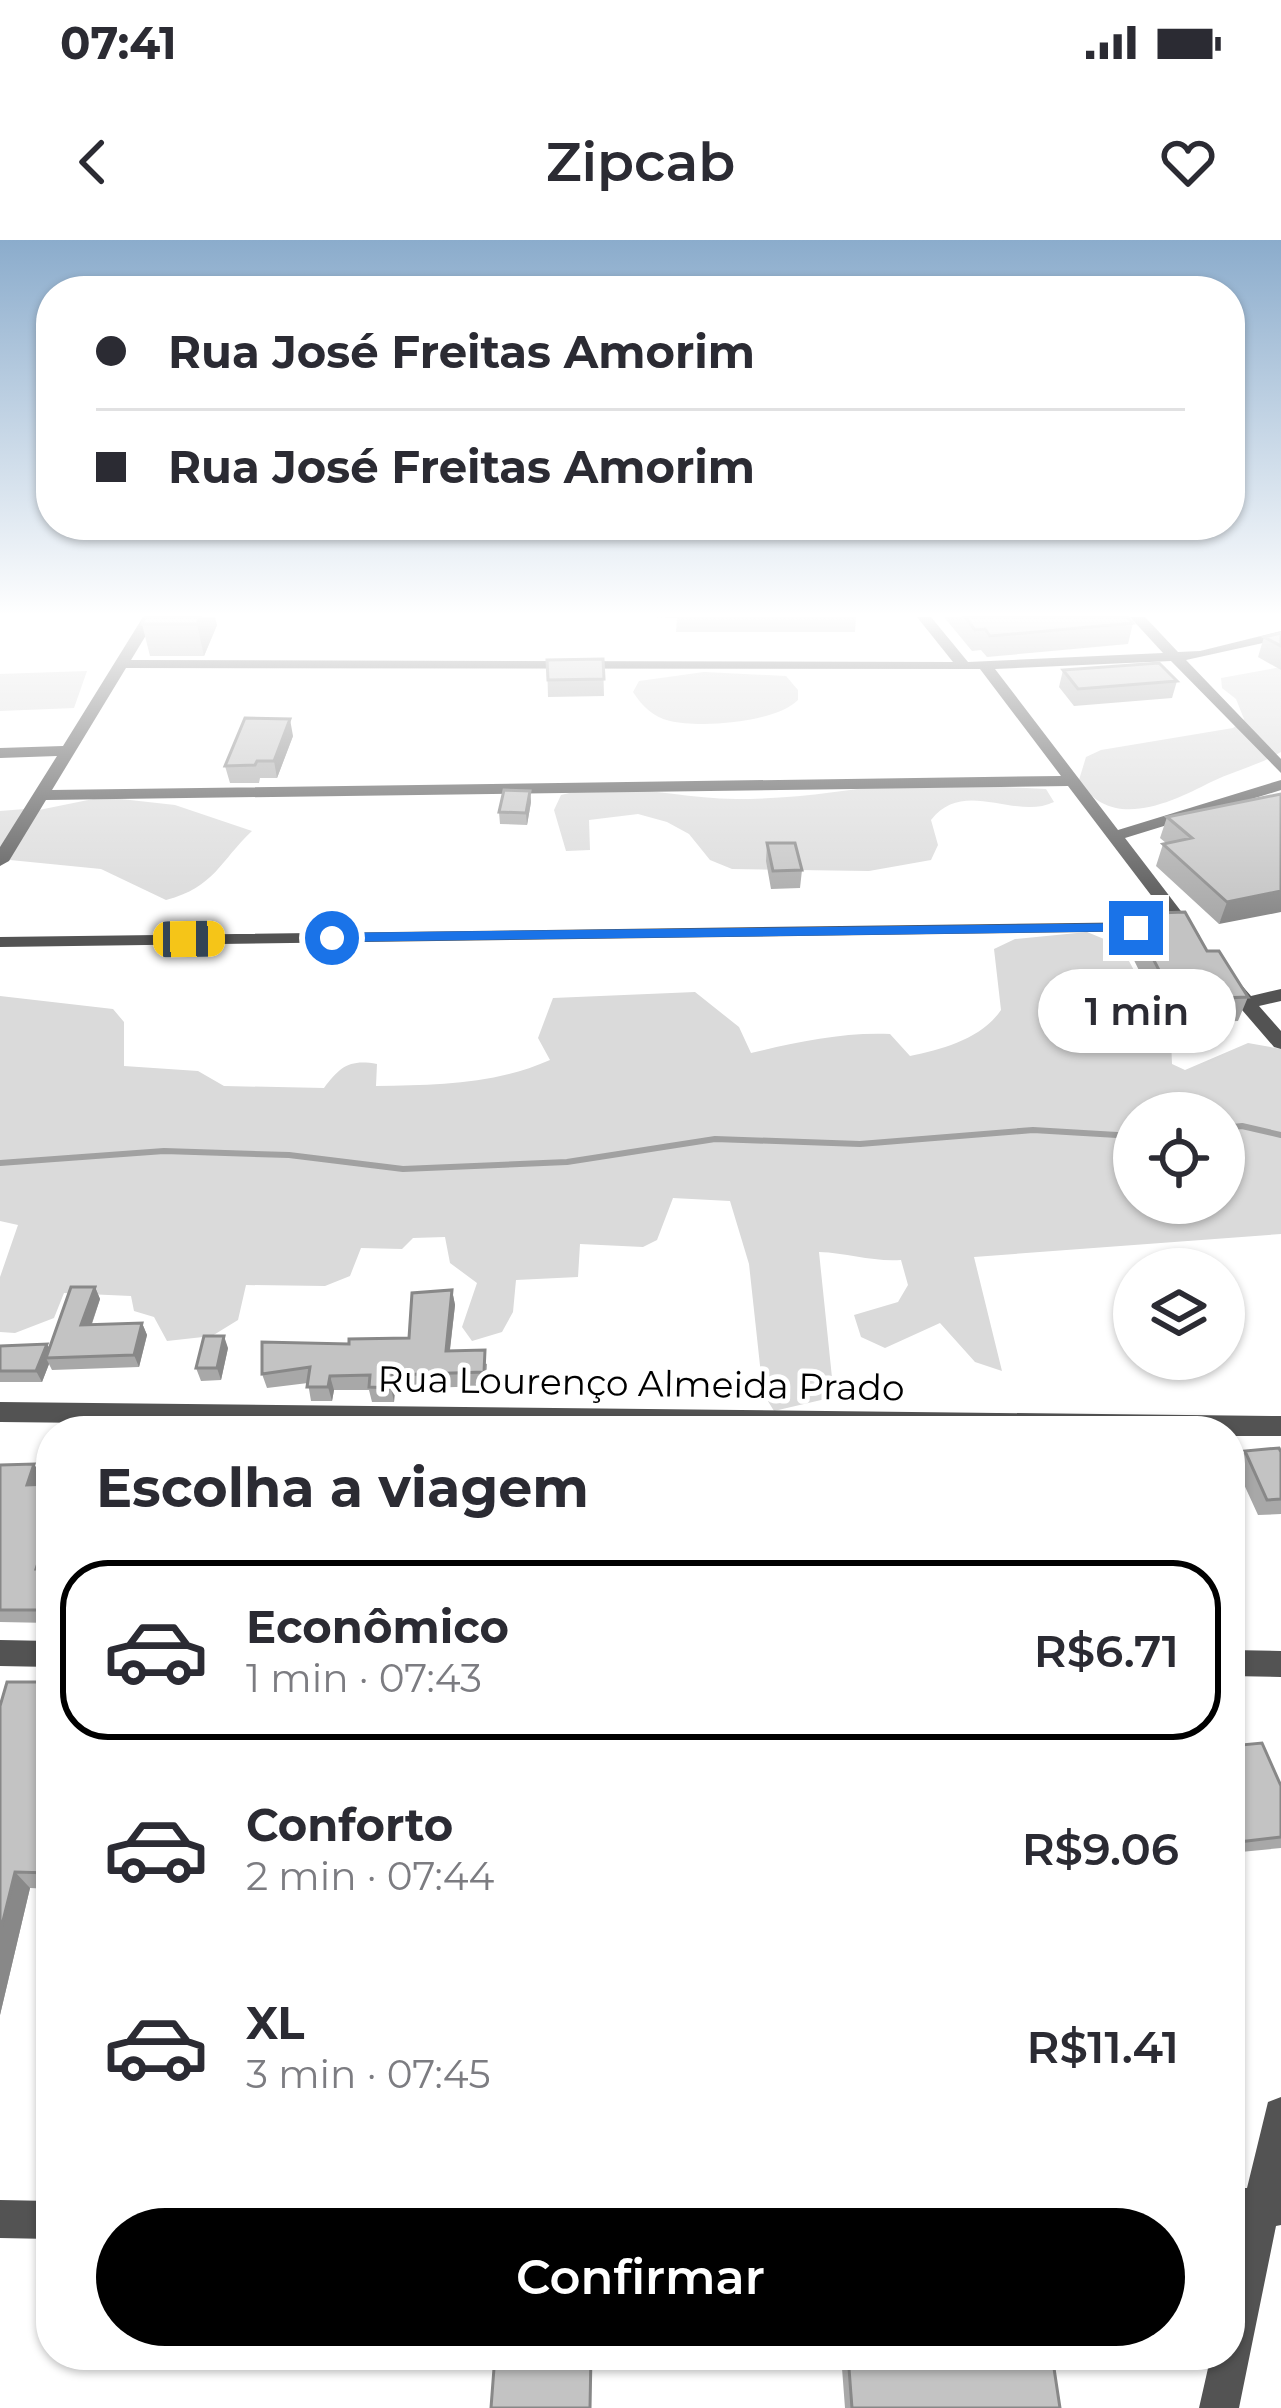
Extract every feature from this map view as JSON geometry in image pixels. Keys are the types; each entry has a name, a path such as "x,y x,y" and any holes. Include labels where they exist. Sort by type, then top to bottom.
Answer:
{"street":[{"path":"0,861 87,718"},
{"path":"1023,718 1112,837 1281,1043"},
{"path":"1232,718 1281,768"},
{"path":"0,753 66,751"},
{"path":"39,795 1069,781"},
{"path":"1112,837 1281,784"},
{"path":"0,942 1184,927"},
{"path":"1246,1004 1281,995"},
{"name":"Rua Lourenço Almeida Prado","path":"0,1412 366,1416"},
{"name":"Rua Lourenço Almeida Prado","path":"1245,1426 1281,1426"},
{"path":"0,1653 36,1654"},
{"path":"1245,1663 1281,1664"},
{"path":"1245,2274 1281,2115"},
{"path":"0,2219 36,2220"},
{"path":"1219,2408 1226,2370"}],"shaded area":[{"path":"662,718 759,718 700,724"},
{"path":"1281,718 1281,752 1177,798 1124,809 1092,796 1079,780 1086,757 1101,750 1233,728 1244,719"},
{"path":"903,782 1046,789 1054,802 1023,807 959,802 931,820 938,845 931,860 869,871 732,869 710,860 689,834 638,814 589,820 590,850 566,851 554,810 561,795 605,789 757,799"},
{"path":"103,797 175,805 252,831 206,880 166,900 101,869 10,860 0,848 0,811 25,809 24,813"},
{"path":"1087,932 1121,946 1171,1040 1172,1064 1185,1070 1248,1043 1281,1049 1281,1234 974,1257 1002,1371 975,1362 940,1323 885,1348 861,1337 854,1315 898,1302 908,1285 901,1260 819,1252 834,1397 774,1411 763,1393 749,1264 730,1201 673,1198 657,1240 643,1247 580,1244 578,1277 516,1280 513,1312 502,1332 472,1341 462,1327 477,1283 450,1263 445,1237 413,1238 402,1249 361,1248 350,1276 325,1286 246,1285 238,1320 212,1336 167,1341 154,1317 134,1311 131,1296 64,1293 54,1318 15,1333 0,1332 0,1277 18,1225 0,1221 0,996 113,1009 124,1022 124,1066 198,1071 224,1086 324,1088 340,1070 359,1063 377,1064 376,1086 443,1084 486,1079 550,1060 538,1038 553,998 695,992 739,1027 751,1053 820,1039 890,1034 910,1056 923,1053 972,1035 1001,1010 994,949 1015,939"}],"building":[{"path":"245,718 290,719 274,761 225,766"},
{"path":"504,790 530,791 526,813 499,812"},
{"path":"1281,794 1281,891 1227,902 1163,844 1192,838 1167,817"},
{"path":"767,843 795,843 802,870 773,871"},
{"path":"1185,912 1207,951 1219,951 1248,997 1193,999 1197,1006 1178,1007 1130,914"},
{"path":"71,1287 95,1287 81,1325 142,1323 134,1355 46,1358"},
{"path":"452,1290 446,1351 485,1350 484,1372 392,1375 391,1388 369,1387 370,1375 330,1376 328,1387 307,1387 310,1367 262,1374 262,1342 349,1344 349,1339 409,1338 412,1293"},
{"path":"204,1336 224,1336 217,1368 196,1368"},
{"path":"47,1344 36,1371 0,1371 0,1346"},
{"path":"1279,1448 1281,1499 1267,1500 1245,1451"},
{"path":"34,1464 27,1485 36,1485 36,1610 0,1610 0,1465"},
{"path":"7,1682 36,1682 36,1873 15,1872 0,1933 0,1706"},
{"path":"1262,1743 1281,1786 1281,1837 1245,1841 1245,1745"},
{"path":"494,2370 591,2370 590,2408 491,2408"},
{"path":"849,2370 1054,2370 1060,2408 852,2408"}],"waterway":[{"path":"1245,1127 1281,1135"},
{"path":"0,1163 164,1151 289,1155 403,1169 567,1162 715,1139 860,1144 1033,1130 1113,1135"}],"route":[{"path":"332,938 1136,928"}]}
